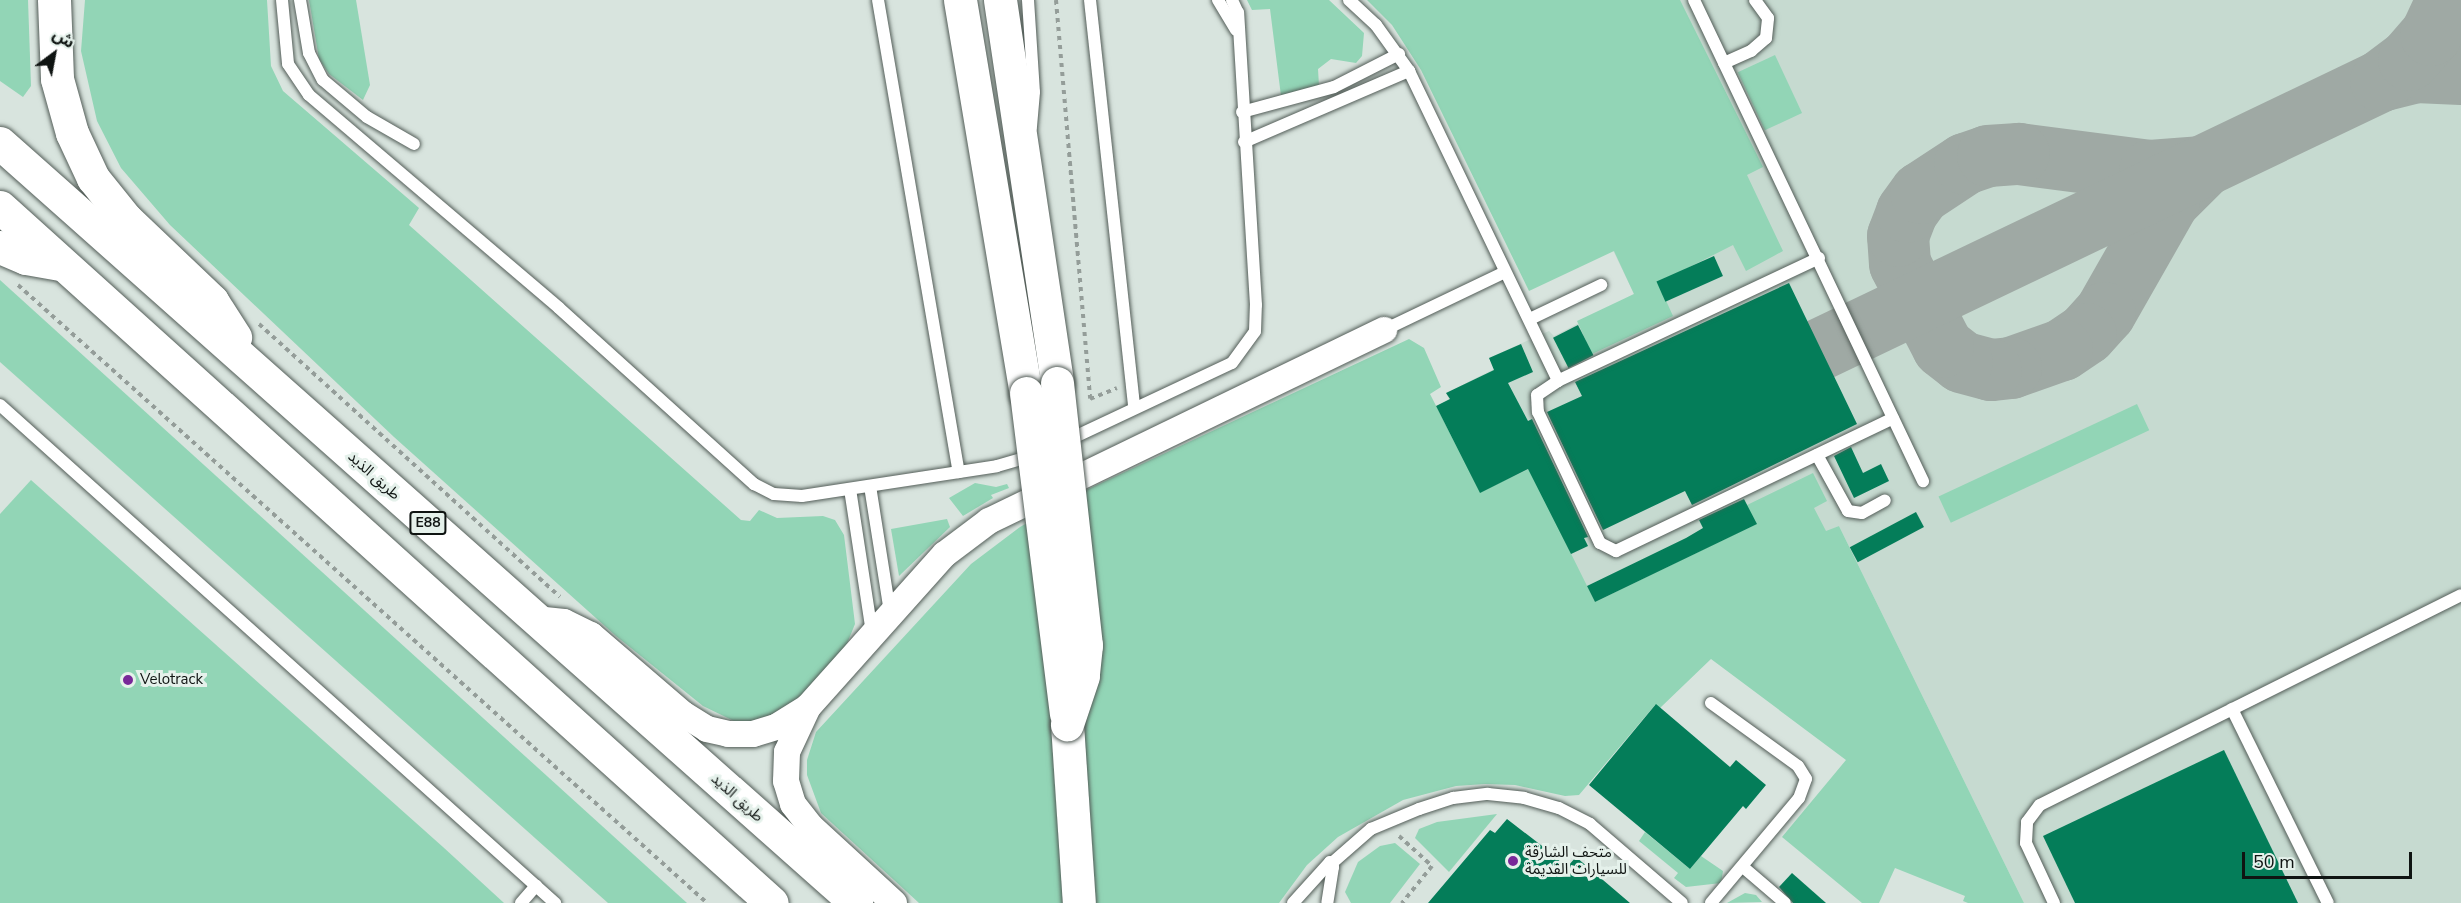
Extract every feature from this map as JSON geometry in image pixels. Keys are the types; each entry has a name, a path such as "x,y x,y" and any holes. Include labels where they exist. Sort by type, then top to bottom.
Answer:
{"highway":[{"path":"54,0 53,51 63,106 93,178 126,219 212,301 231,329 244,361"},
{"path":"1000,0 1058,383 1086,645 1083,676 1067,724"},
{"path":"957,5 1026,393 1067,724 1079,903"},
{"name":"طريق الذيد","path":"0,143 856,903"},
{"path":"0,207 772,903"},
{"path":"4,262 26,258 64,265"}],"street":[{"path":"894,903 811,827 793,804 786,781 787,752 808,706 945,554 989,521 1384,330"},
{"path":"535,619 564,622 585,631 690,720 716,732 740,735 765,731 808,706"}],"lane":[{"path":"53,51 68,0"},
{"path":"282,0 285,53 300,84 435,204 559,308 753,484 788,496 870,486 1025,459 1232,363 1242,354 1254,331 1256,305 1236,31 1238,13 1232,0"},
{"path":"300,0 309,53 323,80 367,117 414,144"},
{"path":"878,0 959,472"},
{"path":"1025,155 1034,102 1028,0"},
{"path":"1218,0 1236,31"},
{"path":"1350,0 1399,54 1409,71 1558,381"},
{"path":"1694,0 1819,258 1923,481"},
{"path":"1724,63 1751,51 1766,38 1768,18 1755,0"},
{"path":"1092,3 1134,407"},
{"path":"1242,112 1334,87 1399,54"},
{"path":"1244,142 1409,71"},
{"path":"1819,258 1558,381 1538,395 1536,406 1600,543 1610,550 1622,549 1893,418"},
{"path":"1384,330 1505,272"},
{"path":"1530,319 1601,285"},
{"path":"0,405 555,903"},
{"path":"1817,455 1848,511 1862,513 1885,500"},
{"path":"870,486 891,614"},
{"path":"850,489 872,635"},
{"path":"2054,903 2026,843 2025,832 2032,812 2049,800 2461,595"},
{"path":"1711,702 1798,766 1806,779 1799,798 1711,903"},
{"path":"2232,709 2328,903"},
{"path":"1293,903 1327,864 1332,863 1371,830 1419,809 1453,798 1488,794 1524,798 1559,808 1590,824 1682,903"},
{"path":"1327,903 1332,863"},
{"path":"1743,867 1785,903"},
{"path":"521,903 536,886"}],"path":[{"path":"1056,0 1090,399 1131,381"},
{"path":"4,262 708,903"},
{"path":"254,319 429,483 563,600"},
{"path":"1401,837 1432,866 1402,903"}],"shaded area":[{"path":"1585,0 2461,0 2461,903 2024,903 1839,526 1562,660 1437,406 1449,399 1446,393 1494,369 1489,358 1549,331 1554,336 1634,294 1596,215"}],"green space":[{"path":"0,0 28,0 31,86 23,97 0,81"},
{"path":"85,0 267,0 271,66 283,91 419,208 409,225 741,520 750,521 759,510 777,518 823,516 835,520 844,535 855,624 846,646 793,706 761,722 736,722 703,706 616,636 394,437 170,225 121,168 97,121 81,51"},
{"path":"309,0 356,0 370,85 363,100 329,74 319,59"},
{"path":"1247,0 1329,0 1364,33 1362,56 1356,63 1331,59 1318,69 1319,86 1281,96 1270,9 1252,10"},
{"path":"1367,0 1680,0 1763,167 1747,175 1783,251 1746,271 1733,245 1658,283 1673,316 1592,354 1577,321 1634,294 1614,251 1529,291 1421,70 1392,25"},
{"path":"1775,55 1802,113 1765,130 1738,72"},
{"path":"0,280 687,903 608,903 0,362"},
{"path":"1409,339 1424,348 1441,387 1430,394 1480,492 1529,469 1595,602 1756,524 1747,505 1813,473 1827,501 1814,508 1826,531 1839,526 2024,903 1968,903 1963,901 1965,896 1895,868 1879,903 1862,903 1782,837 1846,760 1711,659 1660,708 1655,705 1579,795 1565,796 1515,785 1485,784 1456,786 1403,800 1338,837 1307,865 1279,903 919,903 821,813 807,775 807,760 816,732 971,564 1020,527 1084,491"},
{"path":"2137,404 2149,430 1951,523 1939,497"},
{"name":"Velotrack","path":"31,480 504,903 0,903 0,514"},
{"path":"975,483 996,487 1007,484 1009,488 991,495 993,498 963,516 949,498"},
{"path":"947,519 950,527 899,576 891,529"},
{"path":"1497,814 1449,872 1415,838 1419,829 1437,822"},
{"path":"1645,832 1690,869 1701,856 1723,871 1721,883 1686,887 1674,878 1678,873 1639,841"},
{"path":"1395,843 1420,864 1390,903 1351,903 1345,892 1358,862 1380,846"},
{"path":"1745,893 1756,895 1762,902 1727,903"}],"building":[{"path":"1714,256 1723,276 1665,302 1656,282"},
{"path":"1789,283 1857,424 1692,505 1685,491 1603,530 1547,412 1582,396 1575,382"},
{"path":"1578,325 1593,355 1568,368 1553,338"},
{"path":"1521,344 1533,372 1508,383 1528,421 1532,419 1588,537 1584,538 1588,546 1571,554 1528,469 1480,493 1436,406 1450,399 1446,393 1494,370 1489,358"},
{"path":"1851,447 1863,473 1881,464 1889,481 1854,498 1834,456"},
{"path":"1744,499 1757,524 1595,602 1587,586 1686,538 1703,528 1699,520"},
{"path":"1916,512 1924,527 1858,562 1850,547"},
{"path":"1656,704 1730,767 1736,760 1766,785 1746,809 1743,806 1690,869 1589,785"},
{"path":"2224,750 2298,903 2075,903 2043,836"},
{"name":"متحف الشارقة للسيارات القديمة","path":"1507,819 1568,866 1576,857 1630,903 1428,903 1490,830 1495,833"},
{"path":"1792,873 1826,903 1793,903 1779,887"}],"taxiway":[{"path":"1821,349 2381,81 2409,60 2431,35 2447,0"},
{"path":"2381,81 2416,72 2461,74"},
{"path":"2019,154 2150,171 2203,167 2169,201 2105,313 2086,334 2062,350 2011,368 1991,370 1962,362 1943,347 1900,264 1898,236 1907,212 1921,193 1965,164 1988,156 2019,154"}],"place":[{"name":"Velotrack","path":"128,680"},
{"name":"متحف الشارقة للسيارات القديمة","path":"1513,861"}]}
